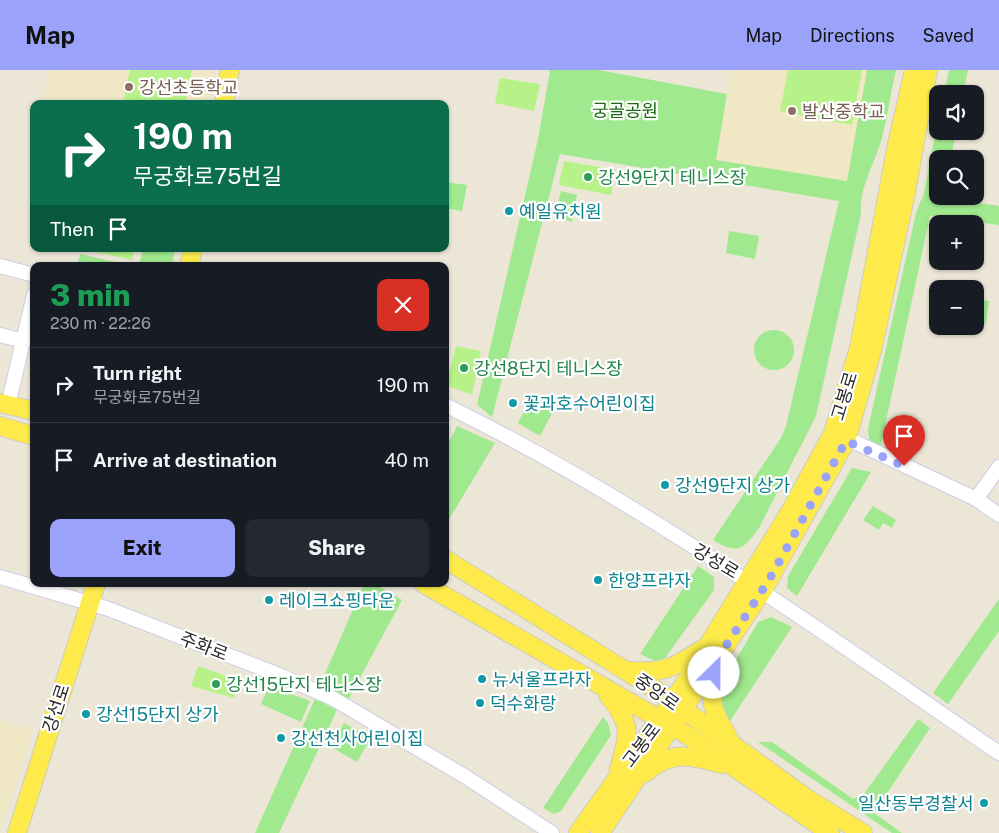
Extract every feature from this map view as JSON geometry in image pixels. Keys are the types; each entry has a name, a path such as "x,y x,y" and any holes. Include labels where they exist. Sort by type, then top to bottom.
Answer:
{"main road":[{"path":"225,100 230,70"},
{"name":"고봉로","path":"712,654 746,579 790,510 833,433 859,348 914,70"},
{"name":"고봉로","path":"578,833 618,776 666,723 712,654 763,590 846,441 872,351 905,197 928,70"},
{"path":"4,404 30,410"},
{"path":"1,430 30,435"},
{"name":"중앙로","path":"449,561 627,671 811,801 863,833"},
{"name":"강선로","path":"17,833 95,587"},
{"name":"중앙로","path":"429,587 666,723 830,833"},
{"path":"627,671 652,672 668,670 712,654 711,704 716,717 734,746"},
{"path":"602,686 622,712 627,722 627,738 618,776"},
{"name":"고봉로","path":"600,833 634,783 666,723"},
{"path":"634,783 657,762 676,756 688,756 734,768"}],"street":[{"path":"0,266 30,274"},
{"path":"4,404 24,341 30,313"},
{"path":"0,335 24,341"},
{"name":"강성로","path":"449,407 604,492 746,579 999,754"},
{"path":"846,441 857,443 976,499 999,515"},
{"path":"976,499 999,467"},
{"name":"주화로","path":"0,577 30,585"},
{"name":"주화로","path":"36,587 89,602 274,673 332,698 466,777 552,833"}],"shaded area":[{"name":"강선초등학교","path":"50,70 215,70 209,100 44,100"},
{"name":"발산중학교","path":"731,70 867,70 847,181 716,160"},
{"path":"0,721 33,730 0,833"}],"green space":[{"path":"130,70 192,70 186,100 124,100"},
{"name":"궁골공원","path":"546,70 599,70 727,94 716,160 847,181 867,70 896,70 883,134 865,184 861,214 816,416 759,528 749,541 739,548 728,548 713,540 781,438 786,426 839,201 560,154 492,417 477,405 538,139 550,71"},
{"path":"788,70 862,70 852,125 780,111"},
{"path":"949,70 968,70 965,85 946,85"},
{"path":"500,78 540,84 534,111 495,103"},
{"path":"934,140 954,140 953,150 932,150"},
{"name":"강선9단지 테니스장","path":"564,161 616,170 611,195 559,185"},
{"path":"929,167 929,205 984,204 999,206 999,225 984,223 984,215 929,215 880,449 869,440 868,429 916,213 924,193"},
{"path":"449,183 467,185 462,211 449,209"},
{"path":"561,191 577,195 572,222 554,217"},
{"path":"729,231 759,236 755,259 726,253"},
{"path":"96,252 133,252 132,260"},
{"path":"142,252 174,252 173,262 140,262"},
{"path":"80,254 115,262 78,262"},
{"path":"984,300 989,301 986,324 984,324"},
{"path":"770,330 778,330 785,333 791,339 794,350 791,361 785,367 778,370 770,370 763,367 757,361 754,354 754,346 757,339 763,333"},
{"name":"강선8단지 테니스장","path":"456,346 481,351 472,395 449,386 449,373"},
{"path":"533,394 556,406 540,436 518,423"},
{"path":"457,426 495,443 449,519 449,442"},
{"path":"852,468 871,472 797,596 787,588 788,576"},
{"path":"873,506 896,520 892,528 883,523 879,530 863,520"},
{"path":"698,566 714,577 714,590 665,658 655,661 640,654"},
{"path":"363,587 380,587 402,600 348,700 320,685"},
{"path":"999,599 999,631 948,704 933,693"},
{"path":"771,617 792,627 730,721 720,708 718,691 758,622"},
{"name":"강선15단지 테니스장","path":"198,666 241,681 234,698 191,686"},
{"path":"269,686 310,701 301,722 261,704"},
{"path":"315,699 337,710 279,833 255,833"},
{"path":"603,717 608,723 611,735 561,811 554,814 543,808"},
{"path":"918,719 930,728 874,813 902,833 892,833 758,742 772,742 853,799 864,794"},
{"path":"344,723 371,738 357,762 331,747"}],"place":[{"name":"강선초등학교","path":"129,87"},
{"name":"발산중학교","path":"792,111"},
{"name":"강선9단지 테니스장","path":"588,177"},
{"name":"예일유치원","path":"509,211"},
{"name":"강선8단지 테니스장","path":"464,368"},
{"name":"꽃과호수어린이집","path":"513,403"},
{"name":"강선9단지 상가","path":"665,485"},
{"name":"한양프라자","path":"598,580"},
{"name":"레이크쇼핑타운","path":"269,600"},
{"name":"뉴서울프라자","path":"482,679"},
{"name":"강선15단지 테니스장","path":"216,684"},
{"name":"덕수화랑","path":"480,703"},
{"name":"강선15단지 상가","path":"86,714"},
{"name":"강선천사어린이집","path":"281,738"},
{"name":"일산동부경찰서","path":"984,803"}],"route":[{"path":"714,673 716,661 769,580 846,441 857,443 904,466"}]}
